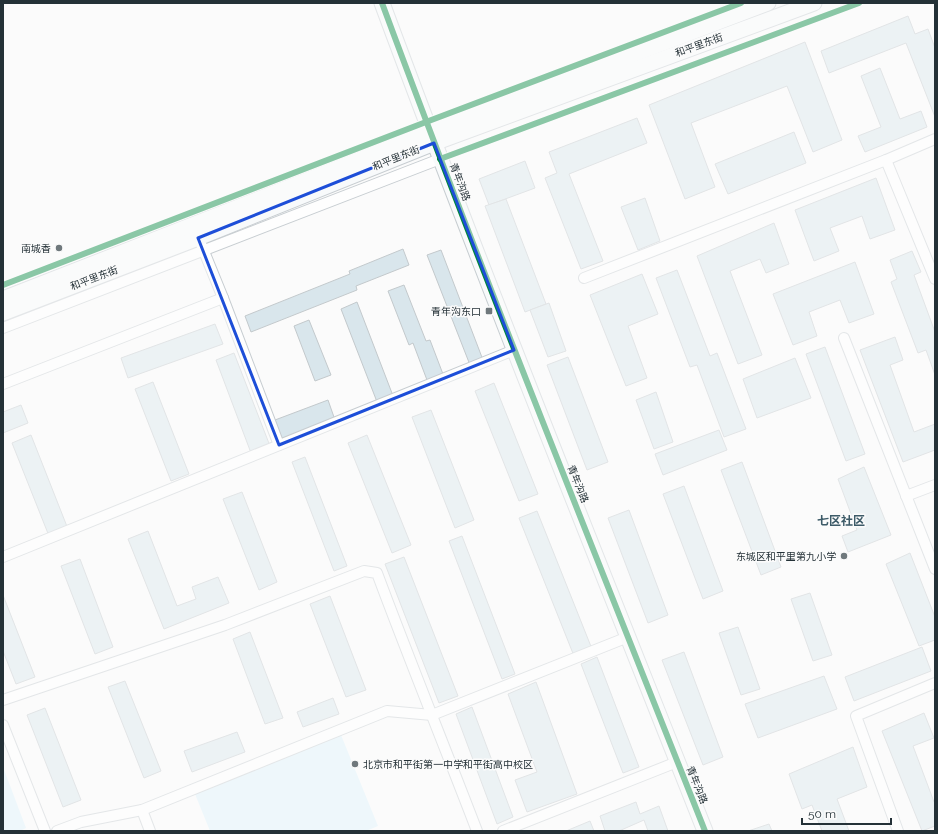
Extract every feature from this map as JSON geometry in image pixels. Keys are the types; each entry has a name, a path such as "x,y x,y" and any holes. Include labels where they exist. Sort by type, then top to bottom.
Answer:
{"street":[{"name":"青年沟路","path":"382,3 432,138 514,350 705,831"},
{"name":"和平里东街","path":"3,312 200,244 432,138 768,3"},
{"name":"和平里东街","path":"3,299 432,138 814,3"},
{"path":"584,278 886,160 935,139"},
{"path":"3,328 200,244 440,159"},
{"path":"886,160 935,279"},
{"path":"200,244 223,298 279,445"},
{"path":"3,384 223,298"},
{"path":"844,338 935,569"},
{"path":"3,557 514,350"},
{"path":"906,496 935,485"},
{"path":"3,700 225,625 364,570 377,573 477,831"},
{"path":"57,831 81,822 142,810 387,711 432,716 628,637"},
{"path":"898,831 856,716 935,683"},
{"path":"3,725 45,831"},
{"path":"503,831 677,762"},
{"path":"142,810 150,831"}],"highlighted area":[{"path":"434,143 514,350 279,445 198,238"}],"shaded area":[{"path":"341,735 378,826 366,831 210,831 195,794"},
{"path":"3,767 26,828 20,831 3,831"}],"building":[{"path":"908,16 915,34 928,29 935,48 935,117 906,43 829,73 821,51"},
{"path":"805,42 842,140 813,152 787,86 691,123 715,187 685,199 649,105"},
{"path":"880,68 900,119 921,111 927,127 865,152 858,136 881,127 861,76"},
{"path":"637,118 647,143 569,174 603,261 581,269 545,178 557,173 549,152"},
{"path":"794,132 806,163 728,194 715,164"},
{"path":"525,161 535,188 489,205 479,179"},
{"path":"876,178 895,230 870,239 862,216 830,228 839,251 814,261 795,210"},
{"path":"645,198 660,241 638,250 621,207"},
{"path":"506,199 546,304 525,312 485,206"},
{"path":"774,223 789,264 766,273 760,259 730,271 762,355 738,364 697,256"},
{"path":"403,249 409,265 356,286 357,290 251,332 245,316 350,274 349,271"},
{"path":"441,250 483,360 470,365 427,255"},
{"path":"912,251 921,272 914,275 935,332 935,375 926,350 918,353 891,282 897,279 890,260"},
{"path":"855,262 874,314 849,323 840,300 809,312 817,336 793,345 773,294"},
{"path":"677,270 710,356 717,353 746,429 724,437 697,365 690,367 656,278"},
{"path":"642,274 658,314 628,326 647,378 626,386 590,295"},
{"path":"404,285 426,341 430,340 446,382 430,388 413,343 409,345 388,291"},
{"path":"357,302 395,401 379,407 341,309"},
{"path":"549,303 566,351 548,357 530,310"},
{"path":"309,320 331,375 315,381 294,326"},
{"path":"215,324 223,344 128,378 121,358"},
{"path":"895,337 903,360 890,365 914,432 935,424 935,450 903,462 860,350"},
{"path":"825,347 865,454 846,461 806,354"},
{"path":"234,353 270,446 251,453 216,360"},
{"path":"568,357 608,462 587,470 547,365"},
{"path":"795,358 811,398 757,418 743,379"},
{"path":"153,382 189,474 171,481 135,389"},
{"path":"494,383 538,494 519,501 475,391"},
{"path":"656,392 673,442 654,449 636,400"},
{"path":"328,400 335,420 282,439 275,420"},
{"path":"21,405 28,423 3,433 3,412"},
{"path":"431,410 474,520 455,528 412,417"},
{"path":"719,430 727,450 663,475 655,454"},
{"path":"31,435 68,529 49,536 12,443"},
{"path":"367,435 411,545 392,553 348,443"},
{"path":"305,457 347,566 334,571 292,462"},
{"path":"742,462 781,567 761,575 721,470"},
{"path":"864,467 891,535 848,552 842,536 857,530 838,479"},
{"path":"684,486 723,591 703,599 663,494"},
{"path":"242,492 277,582 259,590 223,499"},
{"path":"629,510 668,615 648,623 608,518"},
{"path":"537,511 592,649 574,656 519,518"},
{"path":"148,531 177,606 196,599 192,587 218,577 229,603 164,629 128,539"},
{"path":"462,536 515,674 502,679 449,541"},
{"path":"910,553 935,617 935,640 919,646 886,564"},
{"path":"404,557 458,696 439,703 385,564"},
{"path":"80,559 113,647 95,654 61,566"},
{"path":"810,593 832,655 813,661 791,599"},
{"path":"3,595 35,677 16,684 3,651"},
{"path":"330,596 366,690 346,697 310,604"},
{"path":"738,627 760,689 741,695 719,633"},
{"path":"250,632 283,718 265,724 233,639"},
{"path":"922,647 931,671 854,701 845,677"},
{"path":"684,652 723,757 703,765 662,660"},
{"path":"597,657 639,767 623,773 581,664"},
{"path":"824,676 837,709 758,738 745,704"},
{"path":"125,681 161,771 144,778 108,687"},
{"path":"536,682 577,794 527,812 515,780 537,772 508,694"},
{"path":"333,698 339,714 303,727 297,712"},
{"path":"472,707 513,817 497,824 456,714"},
{"path":"45,708 81,800 63,807 27,715"},
{"path":"924,713 934,738 913,746 935,802 935,826 922,831 882,731"},
{"path":"237,732 245,752 192,772 184,751"},
{"path":"853,747 867,787 837,799 849,831 822,831 812,805 802,809 789,774"},
{"path":"636,802 640,814 659,806 668,831 648,831 644,820 619,831 605,831 600,816"},
{"path":"590,821 594,831 566,831"},
{"path":"769,824 772,831 748,831"}],"cycle path":[{"path":"382,3 501,315 705,831"},
{"path":"3,285 426,122 741,3"},
{"path":"440,159 859,3"}],"place":[{"name":"南城香","path":"59,248"},
{"name":"青年沟东口","path":"489,311"},
{"name":"东城区和平里第九小学","path":"844,556"},
{"name":"北京市和平街第一中学和平街高中校区","path":"355,764"}],"district":[{"name":"七区社区","path":"841,521"}]}
